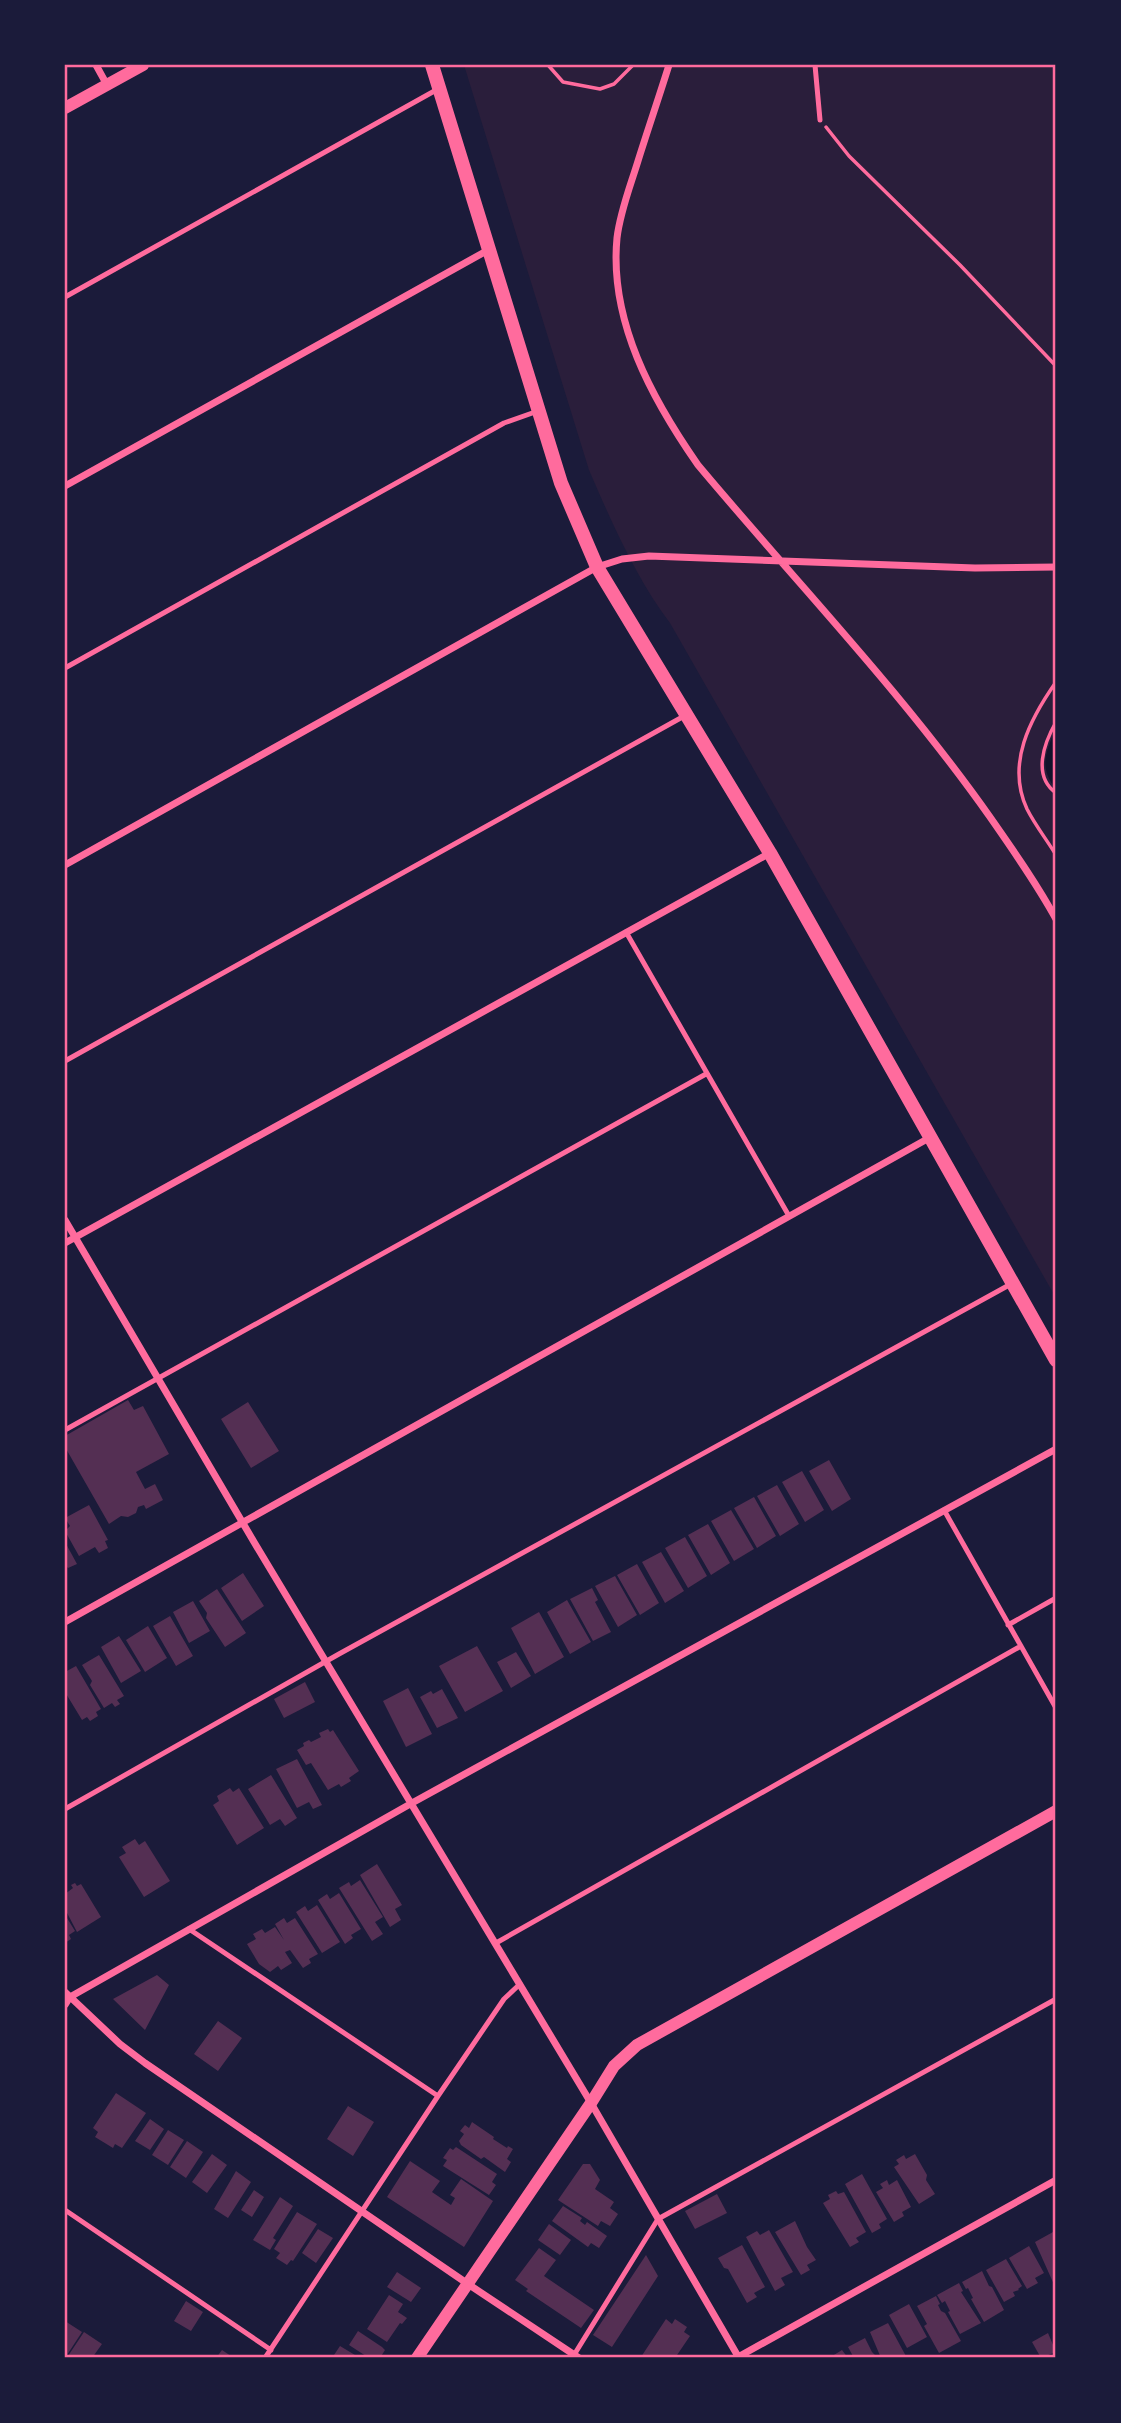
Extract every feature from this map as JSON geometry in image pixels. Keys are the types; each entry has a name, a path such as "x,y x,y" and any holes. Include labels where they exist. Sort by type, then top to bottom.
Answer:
{"main road":[{"path":"432,65 491,249 561,483 597,567 769,853 1056,1360"}],"street":[{"path":"96,65 107,85"},
{"path":"65,108 143,65"},
{"path":"669,65 623,207 617,238 616,269 620,302 629,337 650,387 672,428 698,465 892,689 961,776 1011,847 1056,919"},
{"path":"65,486 491,249"},
{"path":"65,865 597,567 622,559 649,556 975,568 1056,567"},
{"path":"65,1243 769,853"},
{"path":"65,1622 929,1138"},
{"path":"65,1220 592,2103 738,2358 1056,2180"},
{"path":"65,2005 68,1994 1056,1449"},
{"path":"417,2358 592,2103 614,2066 637,2045 1056,1811"},
{"path":"68,1994 120,2044 145,2063 577,2357"}],"lane":[{"path":"815,65 820,120"},
{"path":"65,297 439,88"},
{"path":"65,668 504,423 538,411"},
{"path":"65,1061 687,715"},
{"path":"626,932 789,1216"},
{"path":"65,1430 706,1074"},
{"path":"65,1809 327,1661 1012,1283"},
{"path":"944,1510 1056,1708"},
{"path":"1008,1625 1056,1598"},
{"path":"496,1943 1021,1646"},
{"path":"189,1929 439,2096"},
{"path":"265,2358 502,2003 520,1984"},
{"path":"577,2357 658,2219 1056,1999"},
{"path":"65,2210 271,2350"}],"path":[{"path":"548,65 563,82 600,89 614,85 633,65"},
{"path":"820,120 849,156 960,265 1056,366"},
{"path":"1056,682 1025,737 1018,771 1027,810 1056,855"},
{"path":"1056,722 1049,733 1041,765 1042,775 1056,793"}],"shaded area":[{"path":"464,65 1056,65 1056,1298 670,623 636,569 616,529 589,470"},
{"path":"1056,727 1056,790 1045,766"}],"building":[{"path":"128,1400 134,1410 143,1406 169,1454 136,1472 145,1489 155,1484 163,1500 146,1509 144,1505 138,1507 136,1513 128,1517 121,1516 109,1524 65,1447 65,1436"},
{"path":"248,1402 279,1451 251,1468 221,1419"},
{"path":"829,1460 851,1499 832,1511 809,1471"},
{"path":"802,1471 824,1510 805,1522 782,1482"},
{"path":"777,1485 799,1524 780,1536 757,1496"},
{"path":"754,1497 776,1536 757,1548 734,1508"},
{"path":"89,1505 108,1540 105,1541 108,1548 99,1553 95,1547 79,1556 65,1531 70,1526 65,1518"},
{"path":"731,1510 754,1549 734,1561 711,1521"},
{"path":"708,1524 730,1563 711,1575 688,1535"},
{"path":"685,1537 707,1576 688,1588 665,1548"},
{"path":"65,1542 77,1564 68,1568 65,1565"},
{"path":"661,1552 684,1591 665,1603 642,1562"},
{"path":"637,1564 659,1603 640,1615 617,1575"},
{"path":"243,1573 264,1606 242,1621 221,1588"},
{"path":"615,1576 637,1615 618,1627 595,1586"},
{"path":"592,1588 598,1600 595,1602 611,1632 593,1641 570,1599"},
{"path":"217,1589 246,1633 225,1647 206,1618 207,1613 199,1601"},
{"path":"567,1600 591,1642 570,1654 547,1612"},
{"path":"193,1601 210,1631 189,1643 173,1612"},
{"path":"539,1612 564,1657 535,1674 511,1628"},
{"path":"170,1616 193,1656 176,1666 153,1626"},
{"path":"148,1626 167,1658 145,1672 126,1640"},
{"path":"119,1636 141,1671 121,1683 101,1647"},
{"path":"477,1646 503,1691 465,1712 439,1666"},
{"path":"516,1652 531,1676 511,1688 497,1662"},
{"path":"99,1655 124,1696 117,1700 120,1704 115,1707 112,1703 104,1708 82,1665"},
{"path":"76,1666 101,1709 96,1712 98,1716 90,1721 87,1717 82,1720 65,1692 65,1672"},
{"path":"305,1682 315,1702 284,1718 274,1699"},
{"path":"408,1688 432,1734 406,1747 383,1701"},
{"path":"442,1689 458,1718 437,1728 420,1697"},
{"path":"328,1729 330,1732 333,1730 359,1771 349,1778 351,1781 328,1790 311,1763 306,1765 297,1750 304,1746 303,1743 321,1737 319,1733"},
{"path":"297,1759 322,1805 313,1809 309,1802 297,1808 276,1769"},
{"path":"271,1775 297,1818 285,1826 280,1819 270,1825 248,1789"},
{"path":"230,1788 233,1792 239,1788 264,1828 237,1845 213,1805 219,1801 217,1796"},
{"path":"135,1839 139,1845 145,1841 170,1881 144,1897 119,1857 126,1853 122,1847"},
{"path":"377,1864 402,1905 395,1909 401,1920 390,1927 360,1875"},
{"path":"360,1880 383,1917 375,1922 383,1934 372,1941 339,1888 349,1882 351,1886"},
{"path":"75,1883 77,1886 81,1884 101,1917 77,1932 65,1909 65,1894"},
{"path":"339,1893 361,1929 351,1935 353,1938 345,1944 318,1900 327,1894 330,1899"},
{"path":"317,1905 340,1942 322,1953 296,1912 305,1906 308,1911"},
{"path":"67,1918 75,1931 65,1943 65,1919"},
{"path":"284,1918 287,1923 295,1918 318,1954 309,1959 311,1963 303,1968 290,1950 285,1952 292,1963 281,1970 278,1966 270,1972 259,1964 247,1944 256,1939 253,1934 262,1929 265,1933 275,1927 284,1940 275,1924"},
{"path":"157,1975 169,1985 145,2030 113,1999"},
{"path":"218,2021 242,2038 218,2071 194,2054"},
{"path":"116,2093 146,2113 122,2148 115,2144 113,2148 95,2137 98,2132 93,2128"},
{"path":"348,2106 374,2122 353,2156 327,2139"},
{"path":"150,2119 164,2129 150,2150 135,2141"},
{"path":"472,2122 494,2137 493,2139 513,2149 507,2159 511,2162 505,2172 461,2145 459,2141 464,2134 460,2131 465,2125 469,2128"},
{"path":"168,2130 184,2140 168,2165 152,2155"},
{"path":"187,2141 203,2152 186,2178 170,2167"},
{"path":"456,2147 497,2174 492,2182 496,2185 489,2195 443,2166 447,2160 443,2158 450,2148 453,2150"},
{"path":"212,2154 227,2165 207,2193 192,2182"},
{"path":"915,2154 935,2194 919,2204 894,2167 899,2164 896,2160 904,2155 906,2159"},
{"path":"410,2161 440,2181 432,2192 451,2205 455,2198 450,2195 461,2179 493,2201 464,2247 387,2197"},
{"path":"583,2164 590,2164 600,2180 595,2189 614,2202 610,2208 618,2214 610,2226 601,2221 598,2226 558,2200"},
{"path":"236,2171 251,2182 228,2218 214,2209"},
{"path":"862,2174 887,2219 879,2224 881,2228 872,2233 845,2184"},
{"path":"887,2180 889,2185 897,2180 911,2207 902,2212 904,2216 894,2222 876,2192 883,2188 880,2184"},
{"path":"254,2190 264,2197 252,2217 241,2210"},
{"path":"836,2191 838,2194 844,2192 866,2232 856,2238 859,2242 850,2247 823,2203 830,2199 828,2195"},
{"path":"717,2194 727,2213 695,2229 685,2211"},
{"path":"280,2197 293,2206 273,2238 276,2240 270,2250 253,2240"},
{"path":"563,2206 582,2218 580,2221 585,2225 587,2222 607,2236 599,2248 591,2243 588,2247 552,2221"},
{"path":"297,2212 317,2224 293,2261 287,2265 276,2258 280,2253 274,2249"},
{"path":"795,2221 816,2260 807,2265 810,2270 801,2275 775,2232"},
{"path":"549,2224 571,2240 560,2255 538,2240"},
{"path":"318,2229 333,2238 316,2263 302,2253"},
{"path":"769,2230 793,2272 781,2278 785,2285 775,2291 746,2237 757,2231 760,2235"},
{"path":"1053,2232 1056,2238 1056,2289 1035,2242"},
{"path":"742,2245 765,2287 754,2293 757,2297 747,2303 728,2269 724,2268 718,2258"},
{"path":"1029,2246 1044,2273 1035,2278 1038,2283 1027,2289 1009,2258"},
{"path":"539,2248 556,2260 544,2276 594,2310 581,2328 526,2291 528,2289 515,2280"},
{"path":"646,2255 658,2276 612,2347 593,2335"},
{"path":"1006,2259 1022,2286 1013,2292 1015,2296 1004,2302 986,2270"},
{"path":"982,2271 1004,2310 984,2322 968,2288 966,2289 962,2282"},
{"path":"397,2272 421,2288 411,2302 387,2287"},
{"path":"959,2283 963,2291 961,2292 981,2323 960,2334 945,2301 942,2303 937,2295"},
{"path":"389,2295 403,2304 398,2312 407,2318 400,2323 387,2342 367,2329"},
{"path":"936,2296 941,2311 945,2313 961,2341 939,2353 924,2326 927,2324 917,2306"},
{"path":"186,2301 203,2312 191,2331 174,2321"},
{"path":"909,2304 927,2337 907,2348 889,2315"},
{"path":"666,2319 672,2324 675,2319 687,2327 684,2332 690,2336 675,2358 641,2357"},
{"path":"65,2321 82,2332 67,2355 65,2354"},
{"path":"888,2323 907,2358 881,2358 870,2332"},
{"path":"358,2331 385,2350 380,2358 369,2358 349,2345"},
{"path":"84,2332 102,2344 92,2358 71,2358 68,2356"},
{"path":"1048,2333 1056,2352 1041,2358 1032,2342"},
{"path":"865,2338 878,2358 854,2358 848,2347"},
{"path":"340,2346 360,2358 332,2358"},
{"path":"222,2350 234,2358 216,2358"},
{"path":"842,2350 848,2358 829,2358"}]}
